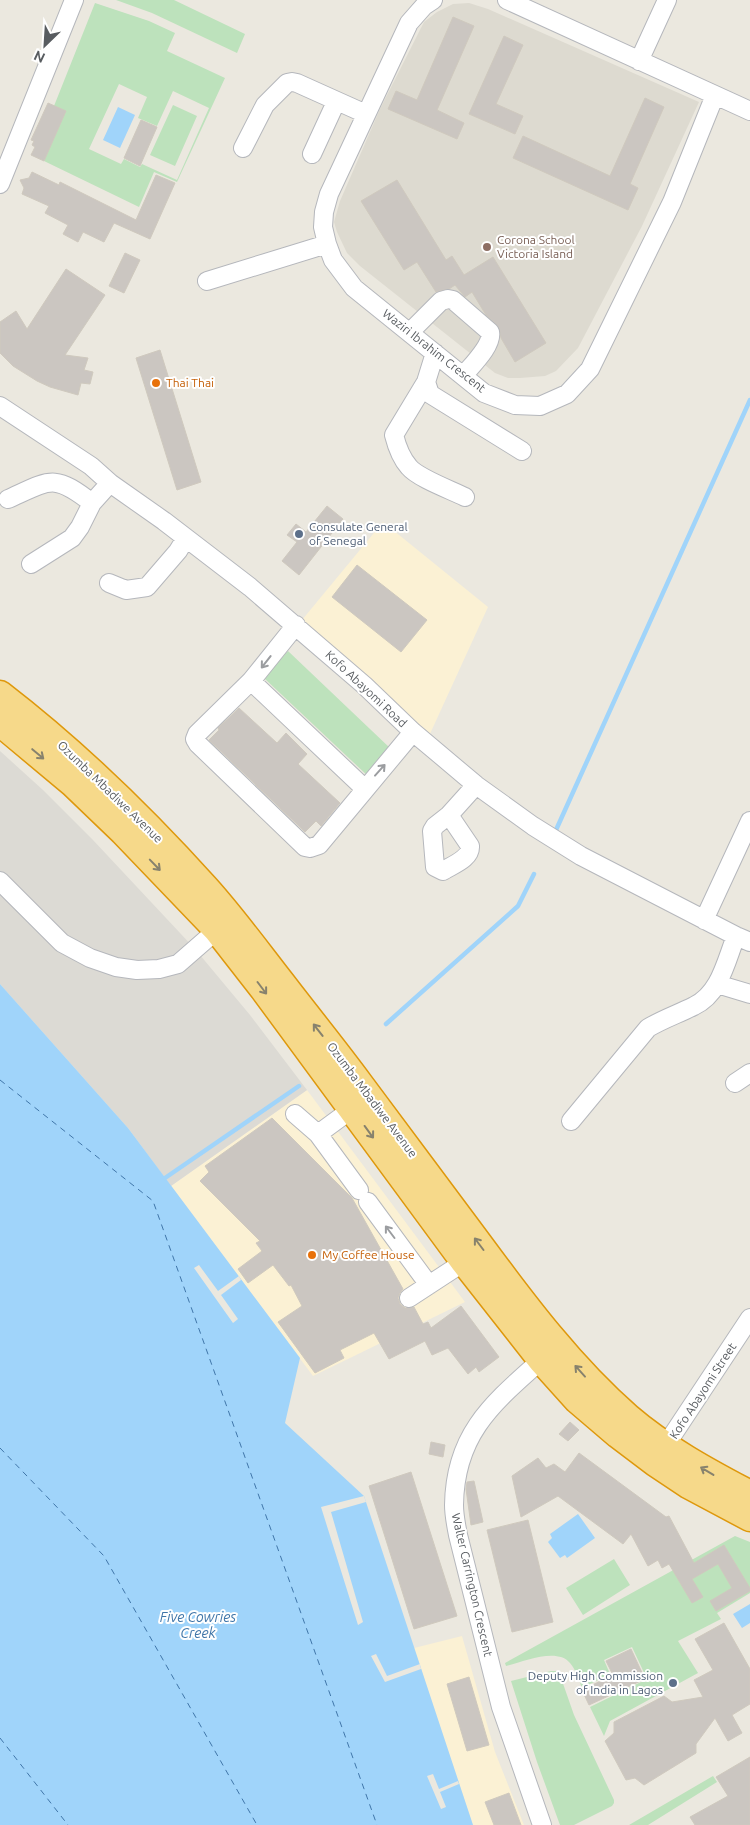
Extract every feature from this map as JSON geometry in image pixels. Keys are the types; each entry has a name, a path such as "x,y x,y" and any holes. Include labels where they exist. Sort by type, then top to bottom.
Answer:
{"highway":[{"name":"Ozumba Mbadiwe Avenue","path":"0,694 85,766 139,818 206,889 346,1065 510,1286 549,1353"},
{"name":"Ozumba Mbadiwe Avenue","path":"0,723 72,783 123,832 217,930 263,989 464,1262 549,1353 594,1386 631,1419 688,1485 750,1518"},
{"name":"Ozumba Mbadiwe Avenue","path":"660,1454 709,1472 750,1494"}],"street":[{"path":"0,184 74,0"},
{"name":"Waziri Ibrahim Crescent","path":"433,0 424,6 409,23 329,194 324,212 323,227 326,244 333,260 354,288 484,393 515,405 540,406 567,394 590,369 672,202 715,95"},
{"path":"507,0 750,111"},
{"path":"639,61 667,0"},
{"path":"243,148 265,105 287,83 297,83 366,114"},
{"path":"312,154 336,102"},
{"path":"208,281 326,244"},
{"path":"410,332 441,302 448,299 453,300 490,332 491,335 490,342 463,376"},
{"path":"435,353 426,382 394,435 399,452 410,469 465,497"},
{"path":"426,382 430,394 522,452"},
{"name":"Kofo Abayomi Road","path":"0,406 91,466 110,483 250,587 364,685 413,732 476,785 533,826 581,856 743,939"},
{"path":"8,498 48,482 61,482 92,502"},
{"path":"31,564 72,538 80,527 92,502 110,483"},
{"path":"109,583 126,590 147,587 178,551 186,538"},
{"path":"296,625 250,681 195,739 305,847 310,848 319,845 364,788 413,732"},
{"path":"250,681 364,788"},
{"path":"449,815 476,785"},
{"path":"704,920 750,821"},
{"path":"0,881 62,943 90,958 116,967 137,970 159,969 178,964 217,930"},
{"path":"571,1121 648,1028 664,1018 696,1006 708,996 743,939"},
{"path":"717,984 750,994"},
{"path":"735,1083 750,1073"},
{"path":"318,1134 352,1109"},
{"path":"295,1114 318,1134 429,1285"},
{"path":"409,1298 464,1262"},
{"name":"Kofo Abayomi Street","path":"660,1454 750,1318"},
{"name":"Walter Carrington Crescent","path":"542,1825 501,1707 458,1535 454,1506 456,1477 462,1455 483,1416 496,1401 549,1353"}],"shaded area":[{"path":"469,3 488,9 699,102 642,226 578,348 556,371 545,376 508,378 495,373 360,266 347,253 334,222 340,201 380,109 424,22 437,12 453,4"},
{"path":"383,522 488,607 429,736 372,680 302,620"},
{"path":"0,751 43,790 93,840 195,949 250,1015 307,1090 171,1186 128,1128 0,984"},
{"path":"307,1090 465,1302 313,1376 171,1186"},
{"path":"462,1636 495,1752 524,1825 473,1825 414,1648"}],"green space":[{"path":"116,0 174,0 245,34 237,53 152,13"},
{"path":"95,3 149,21 175,33 167,51 225,78 177,182 154,172 139,207 44,161 49,148 54,106","holes":["119,84 147,97 138,118 157,126 173,91 209,108 177,180 142,164 140,167 124,159 121,164 89,149"]},
{"path":"173,105 197,116 175,166 150,155"},
{"path":"288,651 391,749 370,778 264,678"},
{"path":"735,1536 750,1542 750,1593 717,1613 721,1619 678,1641 698,1673 610,1721 604,1736 590,1707 647,1679 632,1647 604,1660 610,1674 582,1688 576,1672 564,1658 557,1656 540,1657 506,1666 505,1663"},
{"path":"614,1559 630,1585 583,1615 566,1588"},
{"path":"556,1671 560,1675 574,1715 614,1800 612,1806 574,1825 560,1825 511,1681"},
{"path":"713,1776 717,1782 648,1825 629,1825"}],"water":[{"path":"118,107 135,115 120,148 103,140"},
{"name":"Five Cowries Creek","path":"0,984 128,1128 300,1358 285,1423 364,1496 473,1825 0,1825"},
{"path":"578,1514 595,1538 567,1558 565,1555 560,1558 548,1542 552,1538 550,1534"},
{"path":"750,1604 750,1623 742,1628 733,1614"}],"pier":[{"path":"199,1265 218,1291 239,1276 241,1280 221,1295 238,1319 233,1323 194,1268"},
{"path":"364,1496 366,1502 331,1512 363,1622 358,1625 321,1507"},
{"path":"376,1654 387,1676 420,1664 421,1669 385,1682 371,1656"},
{"path":"433,1774 439,1789 458,1781 459,1784 440,1792 446,1807 441,1809 427,1776"}],"building":[{"path":"453,17 474,26 437,110 464,123 457,139 388,109 396,91 417,100"},
{"path":"504,36 523,45 496,104 523,116 515,134 469,114"},
{"path":"645,98 664,107 630,184 638,188 628,210 513,158 523,136 610,176"},
{"path":"48,103 66,111 44,161 31,155 35,147 32,145 34,141 31,140"},
{"path":"141,120 157,127 140,166 124,158"},
{"path":"32,172 59,185 60,182 136,220 156,175 175,183 150,239 114,223 104,242 83,232 78,242 63,234 68,225 45,213 49,206 22,194 24,188 20,180 29,178"},
{"path":"397,180 446,260 452,256 464,275 493,257 546,343 515,362 501,338 499,327 486,315 472,292 465,297 455,285 449,289 436,292 417,262 404,270 361,201"},
{"path":"125,253 140,260 124,293 109,286"},
{"path":"66,269 105,295 65,355 88,358 84,370 93,372 90,384 81,383 78,395 37,381 13,366 0,353 0,322 16,311 27,329"},
{"path":"160,350 201,482 177,490 136,358"},
{"path":"327,506 343,519 299,575 282,561 297,542 287,535 296,524 306,532"},
{"path":"357,565 427,620 401,652 332,597"},
{"path":"239,708 277,743 286,733 307,754 298,764 340,803 321,826 316,821 305,832 209,740 219,730 218,728"},
{"path":"272,1118 352,1198 403,1289 398,1298 400,1304 405,1308 414,1307 423,1324 428,1322 431,1328 461,1306 499,1357 479,1372 476,1367 468,1374 448,1348 432,1355 425,1341 389,1359 374,1333 340,1350 344,1358 315,1373 278,1322 302,1306 291,1285 289,1286 273,1265 248,1283 238,1269 262,1251 256,1243 260,1241 200,1181 209,1172 205,1166"},
{"path":"570,1422 579,1430 568,1441 559,1434"},
{"path":"431,1442 445,1445 443,1457 429,1454"},
{"path":"579,1453 666,1517 669,1516 694,1563 724,1545 750,1591 716,1611 710,1601 732,1588 718,1564 692,1579 703,1597 692,1603 669,1564 662,1568 658,1560 648,1566 631,1534 623,1544 558,1496 521,1517 512,1476 538,1458 546,1468 554,1464 565,1472"},
{"path":"411,1472 457,1616 414,1629 369,1486"},
{"path":"474,1481 483,1522 471,1525 466,1489 467,1482"},
{"path":"528,1520 553,1622 512,1632 487,1530"},
{"path":"724,1623 750,1669 750,1704 732,1715 742,1733 728,1741 715,1718 696,1744 696,1753 644,1785 635,1778 626,1780 605,1741 614,1733 614,1722 664,1696 672,1702 703,1697 694,1680 713,1670 695,1639"},
{"path":"631,1649 645,1679 589,1705 582,1690 613,1675 606,1661"},
{"path":"469,1677 489,1745 467,1751 447,1684"},
{"path":"750,1757 750,1825 695,1825 690,1817 728,1796 716,1777"},
{"path":"509,1793 521,1825 494,1825 485,1802"}],"waterway":[{"path":"556,830 750,400"},
{"path":"386,1024 518,906 534,874"},
{"path":"165,1178 299,1086"}],"ferry route":[{"path":"0,1080 153,1201 377,1825"},
{"path":"0,1448 104,1556 257,1825"},
{"path":"0,1738 68,1825"}],"place":[{"name":"Corona School Victoria Island","path":"487,247"},
{"name":"Thai Thai","path":"156,383"},
{"name":"Consulate General of Senegal","path":"299,534"},
{"name":"My Coffee House","path":"312,1255"},
{"name":"Deputy High Commission of India in Lagos","path":"673,1683"}]}
